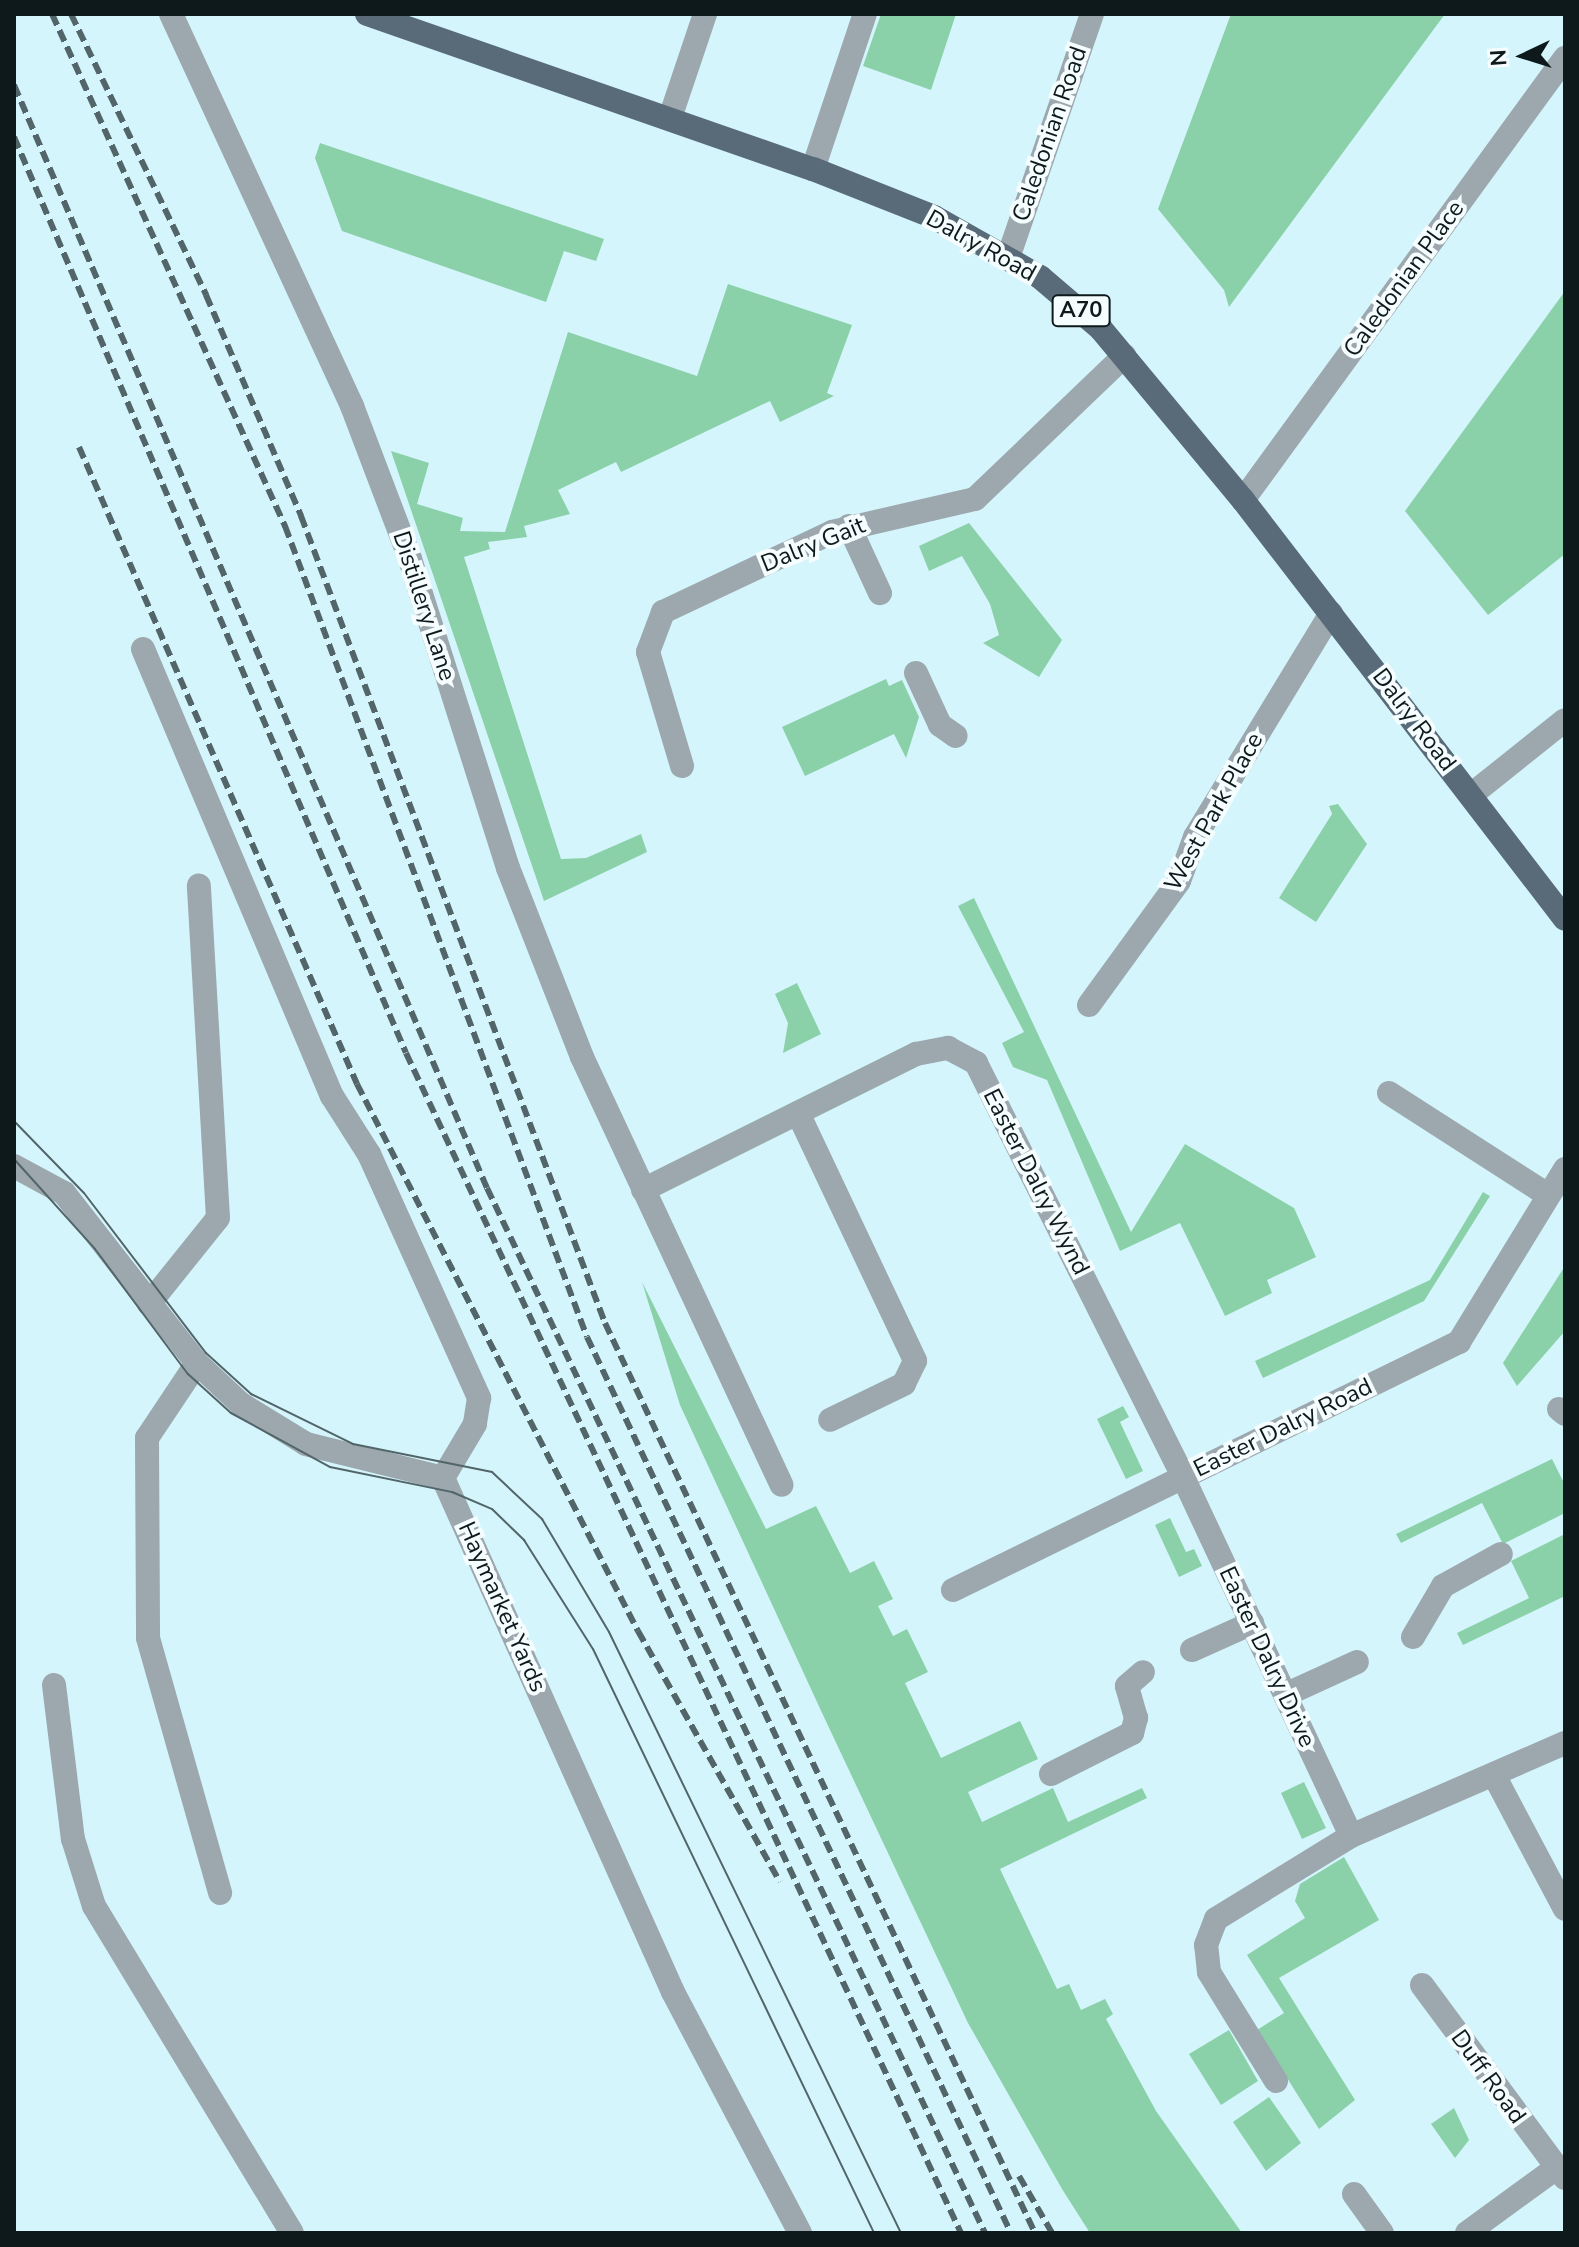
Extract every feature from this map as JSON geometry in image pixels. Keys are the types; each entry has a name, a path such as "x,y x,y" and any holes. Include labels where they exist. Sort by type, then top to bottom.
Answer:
{"main road":[{"name":"Dalry Road","path":"367,14 671,115 813,169 1009,255 1077,307 1124,356 1243,500 1565,919"}],"street":[{"name":"Distillery Lane","path":"171,14 352,406 410,559 545,967 647,1200 782,1485"},
{"path":"671,115 705,14"},
{"path":"813,169 865,14"},
{"name":"Caledonian Road","path":"1009,255 1092,14"},
{"name":"Caledonian Place","path":"1243,500 1565,58"},
{"name":"Dalry Gait","path":"682,766 648,652 656,620 849,526 975,499 1124,356"},
{"path":"849,526 880,593"},
{"name":"West Park Place","path":"1089,1005 1179,881 1195,837 1331,613"},
{"path":"14,1166 64,1193 197,1363 241,1404 306,1444 443,1478 475,1424 479,1398 369,1154 332,1096 143,649"},
{"path":"916,673 940,725 956,736"},
{"path":"1471,795 1565,720"},
{"path":"149,1304 218,1218 199,886"},
{"name":"Easter Dalry Wynd","path":"647,1200 798,1113 933,1048 976,1063 1183,1477"},
{"path":"1389,1093 1548,1195"},
{"path":"798,1113 915,1361 904,1384 830,1420"},
{"name":"Easter Dalry Road","path":"953,1590 1459,1342 1565,1169"},
{"path":"197,1363 147,1438 148,1638 220,1893"},
{"name":"Easter Dalry Drive","path":"1183,1477 1351,1836"},
{"name":"Haymarket Yards","path":"443,1478 673,1992 800,2233"},
{"path":"1413,1637 1443,1586 1501,1554"},
{"path":"1192,1650 1252,1623"},
{"path":"1285,1695 1357,1662"},
{"path":"1051,1774 1132,1733 1136,1718 1127,1686 1143,1672"},
{"path":"54,1685 73,1839 94,1906 292,2233"},
{"path":"1276,2081 1209,1972 1208,1935 1230,1905 1351,1836 1495,1777 1565,1743"},
{"path":"1495,1777 1565,1909"},
{"name":"Duff Road","path":"1422,1985 1560,2173 1467,2233"},
{"path":"1354,2194 1382,2233"}],"green space":[{"path":"881,14 956,14 931,90 863,66"},
{"path":"1231,14 1445,14 1229,307 1224,290 1158,209"},
{"path":"320,143 604,239 596,261 564,251 546,302 342,231 315,158"},
{"path":"728,284 852,325 827,393 834,396 780,422 770,401 621,472 616,462 558,490 570,514 524,526 527,537 488,542 490,549 464,557 561,859 586,858 641,834 647,852 544,901 391,451 429,463 417,504 463,518 460,531 505,532 568,332 697,376"},
{"path":"1565,291 1565,554 1488,615 1405,511"},
{"path":"969,523 1062,640 1039,677 983,643 999,635 990,604 962,556 929,571 919,546"},
{"path":"886,679 889,686 902,680 919,717 906,758 894,734 805,776 782,727"},
{"path":"1338,804 1367,844 1316,922 1279,898 1332,814 1329,806"},
{"path":"974,898 1131,1232 1185,1144 1294,1208 1316,1257 1267,1280 1272,1293 1225,1316 1180,1223 1120,1251 1047,1080 1013,1067 1002,1043 1024,1032 958,906"},
{"path":"797,983 821,1034 783,1053 788,1023 775,994"},
{"path":"1483,1192 1490,1196 1424,1301 1263,1378 1255,1361 1430,1280"},
{"path":"1565,1266 1565,1331 1517,1386 1503,1363"},
{"path":"642,1282 766,1529 816,1506 850,1573 874,1561 893,1599 878,1606 893,1636 907,1629 928,1672 905,1683 941,1758 1020,1721 1038,1759 968,1792 982,1822 1053,1788 1068,1822 1142,1788 1147,1798 1000,1869 1057,1989 1069,1984 1081,2010 1105,1999 1113,2014 1106,2019 1156,2111 1242,2233 1090,2233 1062,2189 968,2023 823,1715 680,1405"},
{"path":"1123,1406 1129,1417 1120,1422 1143,1471 1126,1479 1097,1419"},
{"path":"1552,1459 1565,1485 1565,1513 1503,1544 1482,1503 1401,1543 1396,1534"},
{"path":"1170,1518 1186,1552 1194,1549 1202,1566 1179,1577 1155,1525"},
{"path":"1565,1534 1565,1596 1463,1645 1457,1633 1529,1598 1511,1561"},
{"path":"1304,1782 1326,1828 1302,1839 1281,1793"},
{"path":"1344,1857 1379,1920 1279,1978 1355,2100 1319,2129 1257,2030 1284,2013 1247,1955 1305,1918 1295,1901 1300,1884"},
{"path":"1229,2030 1258,2081 1221,2105 1189,2054"},
{"path":"1269,2097 1301,2143 1266,2171 1233,2122"},
{"path":"1454,2108 1469,2140 1455,2158 1431,2124"}],"tram line":[{"path":"14,1121 84,1193 206,1353 251,1394 353,1444 492,1472 542,1519 609,1632 901,2233"},
{"path":"14,1159 95,1249 188,1374 231,1413 330,1467 452,1492 492,1509 524,1540 593,1649 874,2233"}],"railway":[{"path":"52,14 285,526 587,1337 1011,2233"},
{"path":"71,14 206,295 301,516 605,1323 1035,2233"},
{"path":"14,85 487,1188 985,2233"},
{"path":"14,137 406,1053 961,2233"},
{"path":"79,447 357,1084 638,1631 780,1882"},
{"path":"1019,2176 1052,2233"}]}
